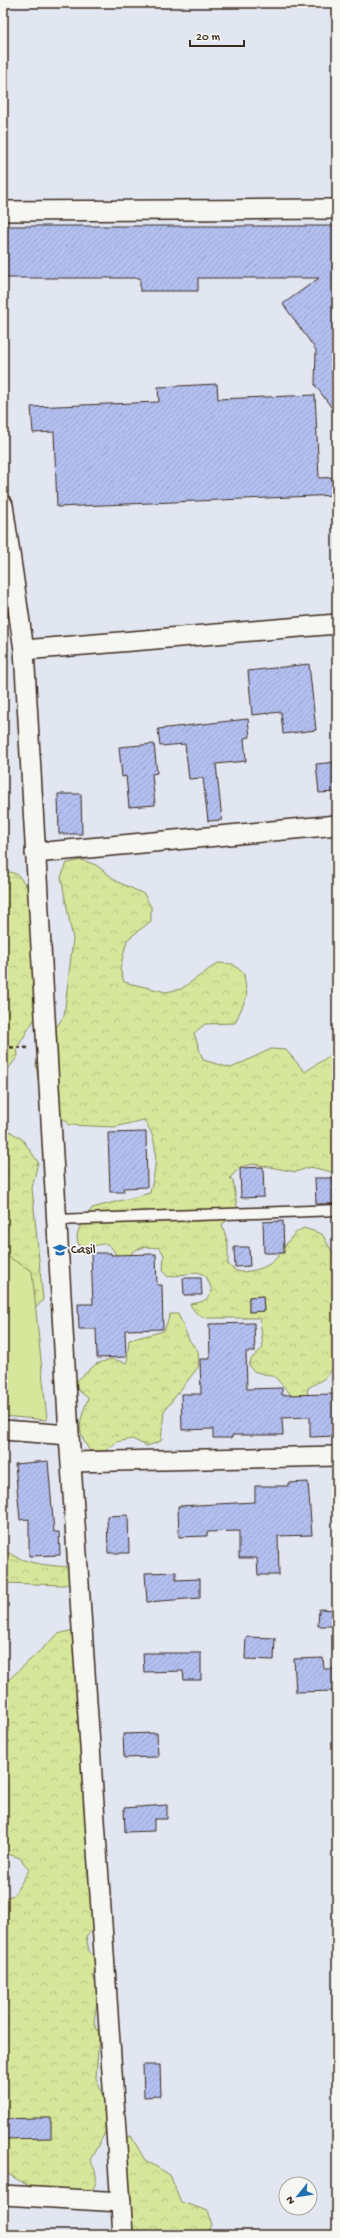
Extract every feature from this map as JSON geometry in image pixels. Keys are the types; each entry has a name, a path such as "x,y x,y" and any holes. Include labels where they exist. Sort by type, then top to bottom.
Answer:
{"street":[{"path":"3,211 337,209"},
{"path":"3,504 24,650 69,1435 123,2235"},
{"path":"24,650 337,624"},
{"path":"35,854 337,825"},
{"path":"3,1430 69,1435"},
{"path":"72,1462 337,1456"},
{"path":"3,2195 121,2202"}],"lane":[{"path":"56,1220 337,1210"}],"path":[{"path":"3,1047 46,1049"}],"green space":[{"path":"82,860 96,865 118,882 144,894 151,907 151,921 127,940 120,969 124,982 166,992 181,989 218,963 233,964 244,974 247,996 235,1023 205,1024 194,1033 203,1060 231,1068 271,1049 286,1050 305,1072 329,1056 337,1056 337,1173 310,1167 296,1172 254,1164 240,1167 230,1178 233,1180 238,1213 222,1224 228,1244 228,1264 233,1269 238,1271 250,1271 262,1268 271,1263 296,1232 304,1228 322,1234 337,1260 335,1365 327,1377 308,1388 307,1395 296,1400 275,1377 253,1371 249,1365 252,1358 263,1348 260,1318 207,1318 199,1315 193,1309 190,1304 201,1302 206,1299 212,1290 206,1276 198,1272 168,1277 163,1271 164,1255 160,1248 149,1247 139,1249 132,1252 131,1260 119,1263 115,1253 107,1244 93,1246 79,1245 77,1240 78,1230 92,1208 150,1193 156,1155 153,1138 144,1120 114,1127 69,1125 58,1115 59,1101 38,1079 36,1064 41,1049 64,1016 73,939 61,877 67,863","holes":["263,1296 264,1311 249,1312 249,1297"]},
{"path":"11,872 18,875 32,893 37,1015 17,1048 18,1056 9,1068 3,1083 3,873"},
{"path":"3,1127 22,1139 38,1162 32,1188 43,1300 33,1311 3,1312"},
{"path":"3,1254 32,1271 47,1420 3,1416"},
{"path":"170,1314 178,1314 189,1340 198,1351 199,1366 164,1411 161,1441 147,1446 132,1439 117,1442 105,1451 90,1451 82,1437 80,1425 88,1398 72,1385 96,1364 111,1359 127,1363 129,1340 164,1331"},
{"path":"3,1549 26,1561 69,1567 71,1583 64,1585 3,1583"},
{"path":"73,1630 103,1800 99,1843 87,1871 99,1896 97,1926 86,1936 89,1951 98,1963 93,1976 99,1991 94,2021 99,2034 96,2078 106,2104 105,2133 90,2160 95,2172 96,2181 93,2190 85,2200 27,2185 3,2171 7,2107 3,2102 3,1898 14,1895 29,1870 20,1858 5,1853 3,1850 3,1685 58,1634"},
{"path":"131,2136 145,2160 170,2175 181,2202 208,2211 212,2225 206,2235 125,2235 117,2139"}],"building":[{"path":"3,226 337,226 337,415 315,385 316,350 283,304 319,278 198,278 198,291 140,291 140,278 3,278"},
{"path":"217,384 218,399 315,395 319,478 337,477 337,495 57,507 54,432 33,433 31,407 159,402 158,387"},
{"path":"309,664 316,730 283,734 281,712 252,715 248,671"},
{"path":"248,719 250,737 244,738 246,761 216,764 222,820 208,821 203,778 189,779 185,744 160,746 158,729"},
{"path":"154,744 157,773 152,774 155,805 129,807 126,776 122,777 119,747"},
{"path":"337,762 337,792 319,793 316,764"},
{"path":"58,794 81,794 82,834 59,834"},
{"path":"146,1132 147,1187 123,1188 124,1192 110,1192 108,1133"},
{"path":"263,1167 264,1197 241,1198 240,1168"},
{"path":"315,1178 337,1178 337,1204 316,1204"},
{"path":"283,1221 284,1253 264,1253 263,1222"},
{"path":"234,1247 249,1247 250,1266 235,1267"},
{"path":"91,1253 111,1253 111,1255 156,1254 157,1285 162,1285 163,1329 125,1330 126,1357 97,1358 96,1329 79,1329 78,1304 93,1304"},
{"path":"183,1278 201,1278 202,1295 184,1295"},
{"path":"263,1296 264,1311 249,1312 249,1297"},
{"path":"254,1323 255,1352 246,1352 247,1389 282,1388 282,1395 335,1394 336,1436 310,1437 310,1417 282,1418 283,1435 232,1435 232,1438 213,1438 213,1429 182,1430 181,1394 201,1394 200,1359 210,1359 209,1324"},
{"path":"48,1461 54,1532 59,1532 60,1555 29,1556 29,1519 20,1520 15,1464"},
{"path":"308,1482 312,1535 278,1536 279,1575 258,1575 257,1558 239,1558 239,1531 207,1532 207,1536 179,1537 178,1506 255,1502 255,1486 288,1486 288,1483"},
{"path":"128,1515 129,1553 108,1553 107,1516"},
{"path":"176,1572 176,1580 200,1579 200,1598 147,1602 145,1573"},
{"path":"319,1609 337,1610 337,1626 318,1626"},
{"path":"246,1637 275,1638 274,1660 245,1659"},
{"path":"143,1653 201,1653 201,1680 184,1680 183,1671 144,1672"},
{"path":"323,1658 324,1669 337,1669 337,1691 296,1692 294,1659"},
{"path":"157,1733 158,1757 124,1758 123,1734"},
{"path":"167,1805 167,1819 154,1819 154,1831 125,1832 124,1808"},
{"path":"143,2065 160,2065 161,2096 144,2097"},
{"path":"51,2118 51,2138 3,2139 3,2119"}],"place":[{"name":"Casil","path":"60,1250"}]}
